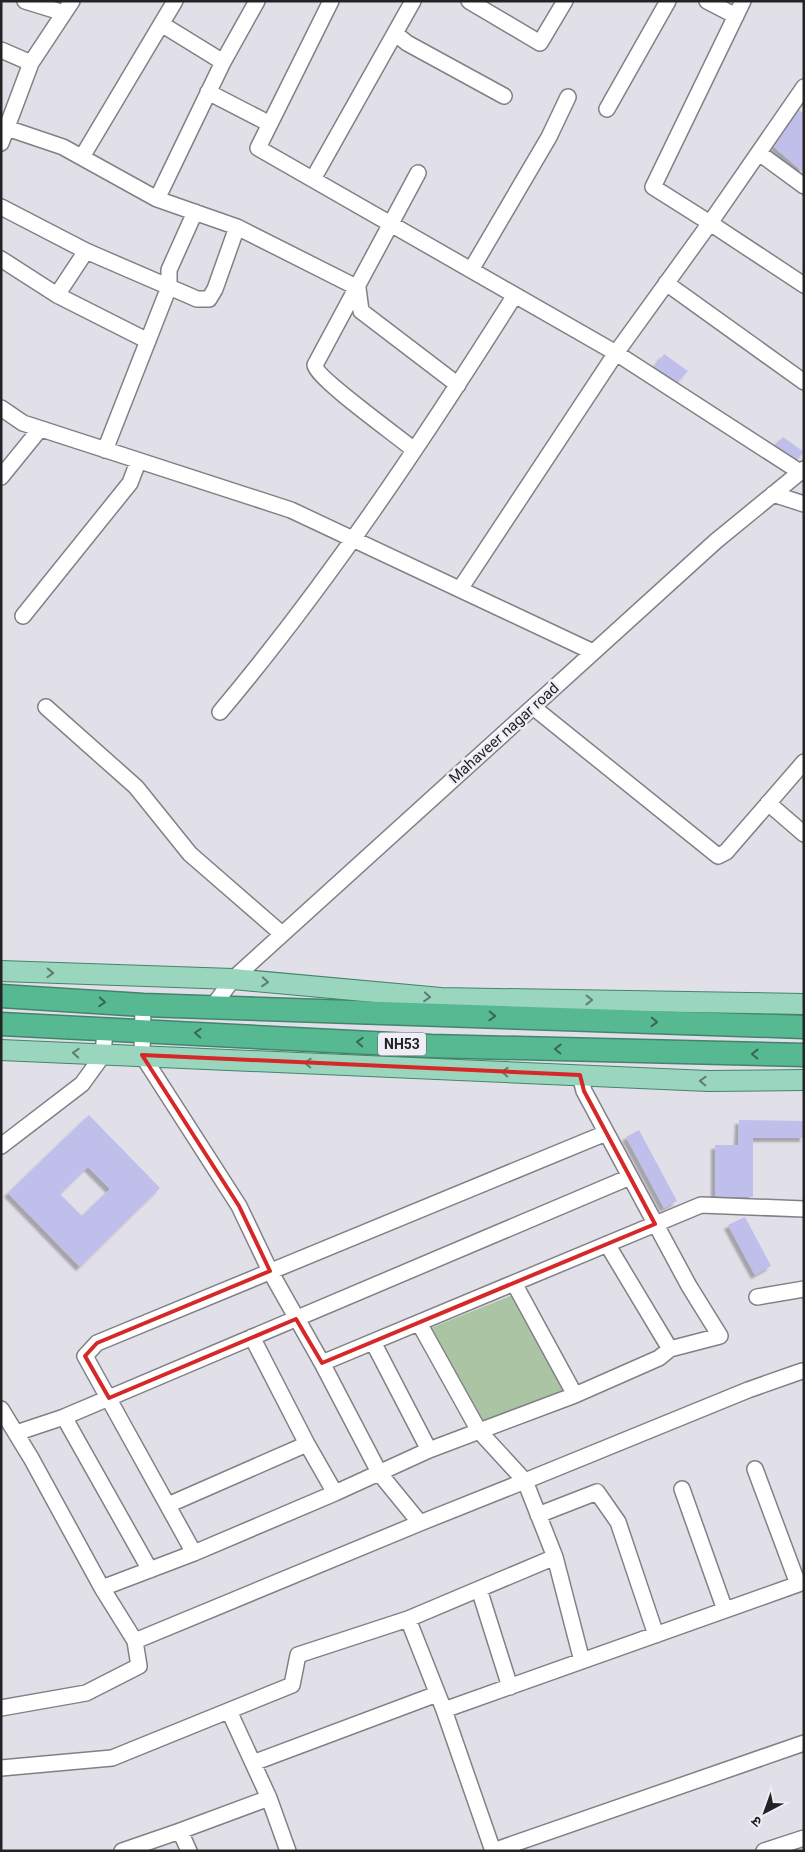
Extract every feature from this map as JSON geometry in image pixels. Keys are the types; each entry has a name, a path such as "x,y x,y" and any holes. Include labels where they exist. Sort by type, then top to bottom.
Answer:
{"highway":[{"name":"NH53","path":"1,996 143,1005 804,1027"},
{"name":"NH53","path":"1,1024 431,1046 804,1055"}],"main road":[{"path":"1,971 233,979 441,998 804,1004"},
{"path":"1,1050 708,1081 804,1080"}],"street":[{"path":"1,143 4,126 31,63 68,7 25,1"},
{"path":"82,157 163,25 175,1"},
{"path":"157,199 223,62 258,1"},
{"path":"331,1 258,148 616,353 802,470"},
{"path":"313,179 413,1"},
{"path":"471,2 540,43 565,1"},
{"path":"607,109 668,1"},
{"path":"707,1 736,16"},
{"path":"743,1 653,187 804,285"},
{"path":"163,25 223,62"},
{"path":"396,34 406,43 504,96"},
{"path":"1,50 31,63"},
{"path":"460,589 616,353 759,154 804,86"},
{"path":"208,92 270,124"},
{"path":"471,270 549,137 568,97"},
{"path":"4,126 63,147 157,199 237,227 358,288"},
{"path":"759,154 804,186"},
{"path":"414,450 330,384 316,370 320,353 358,288 390,223 418,174"},
{"path":"1,207 86,252 197,299 209,299 215,289 237,227"},
{"path":"105,450 169,287 169,270 195,212"},
{"path":"57,295 86,252"},
{"path":"1,259 57,295 148,341"},
{"path":"666,283 804,382"},
{"path":"358,288 361,311 458,385"},
{"path":"220,712 259,665 354,539 458,385 515,295"},
{"path":"1,408 23,424 291,510 593,652"},
{"path":"1,477 40,429"},
{"path":"23,616 130,484 138,462"},
{"name":"Mahaveer nagar road","path":"213,1006 233,979 282,934 716,540 802,470"},
{"path":"773,494 804,504"},
{"path":"46,707 136,787 190,854 282,934"},
{"path":"533,707 718,856 726,852 804,762"},
{"path":"768,803 804,834"},
{"path":"143,1005 142,1056 239,1206 270,1271 322,1363 380,1474 420,1523"},
{"path":"1,1146 82,1084 104,1055 105,1030"},
{"path":"102,1588 335,1493 429,1450 575,1395 659,1358 670,1349 720,1336 584,1092 580,1075"},
{"path":"194,1552 85,1356 97,1342 606,1133"},
{"path":"16,1433 64,1417 630,1177"},
{"path":"322,1363 701,1205 804,1209"},
{"path":"607,1244 670,1349"},
{"path":"514,1283 575,1395"},
{"path":"757,1297 804,1289"},
{"path":"419,1323 479,1431 525,1481 555,1557 582,1661"},
{"path":"252,1337 307,1444 335,1493"},
{"path":"373,1342 429,1450"},
{"path":"135,1641 748,1390 802,1371"},
{"path":"1,1408 102,1588 135,1641 139,1666 86,1693 1,1708"},
{"path":"64,1417 150,1570"},
{"path":"168,1505 307,1444"},
{"path":"444,1710 801,1583 755,1469"},
{"path":"682,1489 725,1610"},
{"path":"538,1515 597,1492 618,1522 656,1635"},
{"path":"1,1768 112,1758 292,1685 298,1655 408,1619 555,1557"},
{"path":"478,1589 510,1686"},
{"path":"408,1619 444,1710 493,1851 804,1744"},
{"path":"253,1763 437,1694"},
{"path":"229,1711 269,1798 288,1851"},
{"path":"122,1851 269,1798"},
{"path":"180,1831 189,1851"},
{"path":"764,1851 804,1838"}],"highlighted area":[{"path":"142,1055 580,1075 584,1091 655,1224 322,1363 296,1319 109,1398 85,1356 97,1343 270,1271 239,1206"}],"green space":[{"path":"515,1294 566,1393 479,1430 428,1329"}],"building":[{"path":"799,110 804,114 804,173 774,147"},
{"path":"664,354 688,371 678,382 655,367"},
{"path":"783,437 804,452 797,459 775,445"},
{"path":"89,1115 160,1188 80,1267 8,1193","holes":["88,1167 110,1189 82,1216 60,1194"]},
{"path":"739,1120 804,1121 804,1138 753,1138 753,1197 715,1196 715,1145 738,1145"},
{"path":"639,1130 677,1201 664,1208 626,1137"},
{"path":"745,1217 771,1266 755,1275 728,1225"}]}
